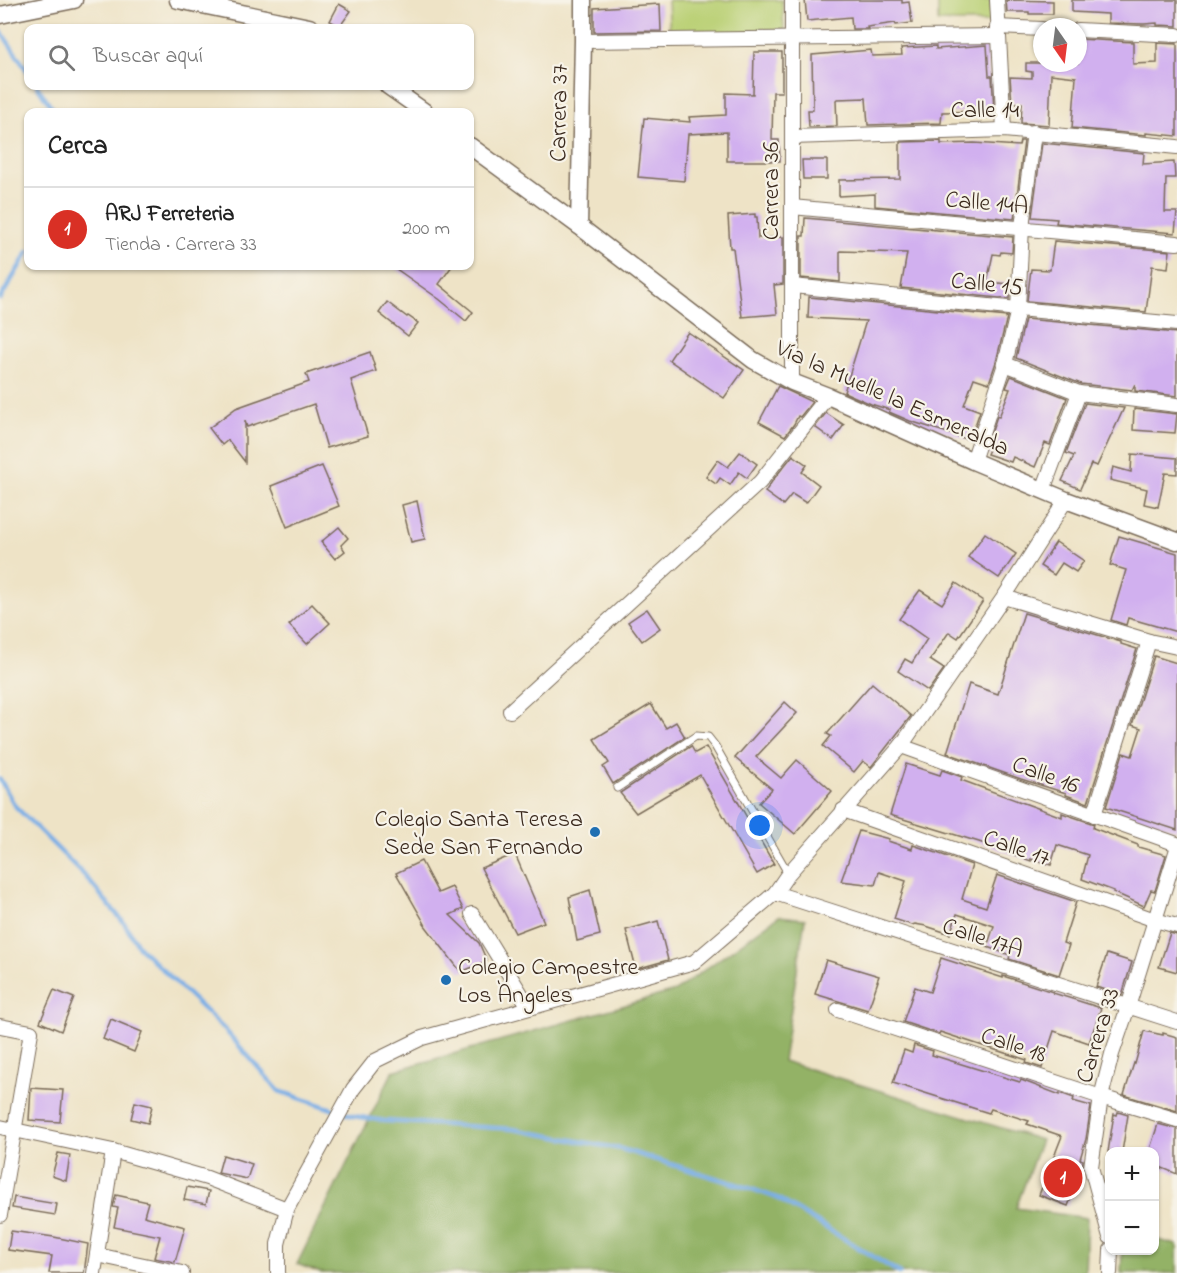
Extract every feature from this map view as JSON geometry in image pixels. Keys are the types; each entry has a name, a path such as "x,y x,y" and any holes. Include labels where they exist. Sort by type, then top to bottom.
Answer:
{"street":[{"path":"0,15 74,0"},
{"path":"178,0 292,24"},
{"name":"Carrera 37","path":"579,226 583,0"},
{"name":"Carrera 36","path":"792,0 792,382"},
{"path":"997,0 1004,130"},
{"path":"583,41 792,40 1033,30"},
{"path":"1087,30 1177,35"},
{"path":"394,90 419,108"},
{"name":"Calle 14","path":"792,137 1004,130 1177,147"},
{"path":"973,461 1005,364 1018,309 1022,227 1034,132"},
{"name":"Vía la Muelle la Esmeralda","path":"474,149 579,226 753,360 792,382 1066,500 1177,541"},
{"name":"Calle 14A","path":"792,207 1177,243"},
{"name":"Calle 15","path":"793,286 1177,324"},
{"path":"1005,364 1079,393 1177,405"},
{"path":"1043,490 1079,393"},
{"path":"510,711 760,482 828,396"},
{"path":"278,1273 278,1244 287,1209 353,1089 375,1061 422,1038 694,962 775,893 788,874 901,746 1004,597 1066,500"},
{"path":"1004,597 1149,641 1177,647"},
{"path":"1094,815 1149,641"},
{"name":"Calle 16","path":"901,746 1177,844"},
{"name":"Calle 17","path":"843,810 1177,926"},
{"name":"Carrera 33","path":"1105,1219 1091,1167 1101,1097 1112,1054 1177,849"},
{"name":"Calle 17A","path":"775,893 1177,1022"},
{"path":"472,914 529,1008"},
{"name":"Calle 18","path":"838,1010 1177,1120"},
{"path":"0,1026 31,1032 0,1215"},
{"path":"0,1128 113,1151 207,1178 287,1209"},
{"path":"94,1273 113,1151"},
{"path":"97,1255 182,1273"},
{"path":"1110,1273 1111,1255"}],"lane":[{"path":"617,788 696,736 708,737 788,874"}],"green space":[{"path":"668,0 782,0 784,30 670,38"},
{"path":"938,0 991,0 991,22 938,22"},
{"path":"779,916 805,919 783,1061 1041,1140 1016,1208 1087,1218 1085,1273 321,1273 297,1264 393,1071 675,991"},
{"path":"1159,1240 1177,1245 1177,1273 1121,1273 1122,1255 1159,1255"}],"building":[{"path":"805,0 902,0 902,3 909,2 912,23 852,29 851,17 807,21"},
{"path":"1006,0 1053,1 1053,14 1007,12"},
{"path":"1072,0 1177,0 1177,26 1157,25 1157,23 1108,23 1108,14 1072,12"},
{"path":"339,4 351,11 341,24 330,21"},
{"path":"660,4 661,31 594,32 594,8"},
{"path":"1087,39 1133,42 1133,64 1157,63 1157,43 1177,44 1177,136 1072,128 1076,77 1051,74 1049,125 1021,123 1022,103 1012,103 1010,77 1032,78 1032,72 1026,71 1026,63 1033,63 1033,72 1087,72"},
{"path":"987,45 994,111 942,112 941,123 868,125 866,98 837,99 837,126 809,127 808,110 813,110 812,55 871,50 872,56 902,55 901,48 936,46 936,49"},
{"path":"754,52 782,52 782,92 773,92 772,140 779,140 780,161 727,161 727,132 688,134 684,181 638,177 644,118 690,122 689,117 726,115 726,93 753,94"},
{"path":"941,141 941,144 974,143 1019,146 1020,141 1024,141 1014,219 875,206 875,194 839,196 839,180 900,179 900,142"},
{"path":"1042,143 1144,153 1143,164 1174,162 1175,178 1166,178 1165,212 1177,212 1175,233 1056,223 1057,219 1032,217"},
{"path":"802,160 827,160 827,179 803,179"},
{"path":"755,214 758,238 783,237 783,284 774,285 777,314 742,317 733,248 730,248 728,216"},
{"path":"805,218 1013,237 1012,253 993,254 987,282 1010,284 1009,299 901,288 907,253 840,251 840,282 801,278 801,236 804,236"},
{"path":"1054,241 1170,251 1168,268 1152,266 1146,312 1027,301 1031,269 1050,270"},
{"path":"398,270 449,270 439,284 473,312 466,321"},
{"path":"809,297 1007,317 989,383 974,378 964,405 980,411 970,440 910,421 889,412 890,410 844,392 866,321 808,318"},
{"path":"387,302 418,323 408,336 379,313"},
{"path":"1025,319 1177,333 1177,396 1135,391 1135,384 1132,390 1081,384 1016,358"},
{"path":"688,332 744,370 724,398 669,360"},
{"path":"370,352 376,371 351,380 368,436 327,448 314,404 247,427 245,421 245,462 228,440 222,445 209,428 236,408 309,382 306,374"},
{"path":"1011,376 1067,398 1050,445 1045,443 1035,467 1013,457 1011,462 987,454 990,447 987,446 997,416 999,417 1010,389 1006,388"},
{"path":"778,386 812,402 800,417 798,416 785,436 759,422"},
{"path":"1085,403 1124,408 1097,466 1091,464 1080,489 1062,481 1074,456 1066,453"},
{"path":"1134,409 1177,414 1175,433 1133,430"},
{"path":"826,413 844,425 833,440 815,427"},
{"path":"740,452 757,464 747,478 739,472 730,485 720,478 716,484 706,477 718,460 728,467"},
{"path":"1132,454 1177,458 1177,474 1165,473 1158,507 1144,504 1147,489 1110,480 1113,467 1131,472"},
{"path":"793,455 807,465 802,472 819,485 806,503 792,494 783,505 765,492"},
{"path":"322,466 339,506 287,527 271,486"},
{"path":"417,501 425,539 411,542 402,505"},
{"path":"339,527 348,538 341,545 345,551 335,559 321,542"},
{"path":"985,533 1016,554 999,578 968,557"},
{"path":"1119,536 1177,553 1177,632 1128,618 1126,625 1111,620 1126,570 1110,565"},
{"path":"1056,542 1084,561 1076,572 1062,563 1054,575 1040,566"},
{"path":"956,583 983,601 958,638 949,632 930,660 944,669 928,691 898,671 905,659 912,663 927,639 899,619 920,590 942,604"},
{"path":"312,604 330,623 307,644 289,625"},
{"path":"647,609 660,628 642,641 628,622"},
{"path":"1024,613 1121,642 1121,644 1137,649 1088,803 1066,795 1066,793 947,753 969,684 998,694"},
{"path":"1154,656 1177,663 1177,830 1106,807 1123,753 1132,756 1141,728 1132,725"},
{"path":"872,683 911,716 871,767 863,761 854,772 823,746 831,736 827,734"},
{"path":"785,702 797,713 756,757 781,778 797,760 832,791 795,834 759,803 772,789 735,758"},
{"path":"651,704 666,728 676,722 685,737 613,784 603,767 609,763 594,739"},
{"path":"691,746 695,753 706,747 774,864 757,874 700,775 636,813 620,793"},
{"path":"906,764 940,775 942,770 962,777 961,780 1062,817 1062,813 1094,824 1093,828 1138,845 1138,847 1166,855 1155,891 1151,890 1144,906 1082,879 1088,855 1057,845 1051,865 1031,859 1031,861 979,842 890,815"},
{"path":"859,831 889,839 888,841 912,849 913,845 972,865 962,899 986,907 997,875 1076,902 1063,943 1069,945 1059,975 1009,959 1010,955 987,947 994,926 957,914 950,934 894,919 906,881 879,872 875,885 841,881"},
{"path":"515,854 544,922 515,933 481,868"},
{"path":"421,861 438,893 452,887 463,909 450,915 479,943 487,961 461,972 424,924 396,873"},
{"path":"590,890 600,935 577,941 569,897"},
{"path":"658,921 668,960 636,969 626,930"},
{"path":"1170,933 1177,935 1177,972 1159,967"},
{"path":"1107,954 1132,962 1122,995 1096,987"},
{"path":"941,958 1101,1008 1089,1043 1054,1031 1042,1068 1026,1063 1027,1060 903,1022 915,987 930,992"},
{"path":"826,960 879,976 868,1010 815,994"},
{"path":"54,990 74,998 61,1031 40,1022"},
{"path":"111,1019 142,1032 134,1052 103,1039"},
{"path":"1144,1031 1177,1037 1177,1111 1124,1095"},
{"path":"914,1045 933,1051 932,1055 1020,1082 1021,1080 1091,1106 1086,1139 1080,1159 1083,1160 1082,1170 1068,1206 1039,1195 1062,1136 1027,1124 1029,1121 991,1109 989,1113 893,1083 904,1050 912,1053"},
{"path":"31,1088 63,1090 60,1122 29,1120"},
{"path":"135,1102 152,1106 148,1123 131,1119"},
{"path":"1118,1112 1128,1115 1123,1147 1109,1147 1114,1114 1117,1115"},
{"path":"1158,1124 1177,1129 1177,1174 1159,1167 1159,1147 1151,1147"},
{"path":"58,1153 70,1155 66,1181 52,1176"},
{"path":"223,1155 252,1164 247,1179 218,1173"},
{"path":"187,1187 209,1191 206,1204 184,1200"},
{"path":"116,1195 148,1202 144,1216 185,1227 175,1262 154,1258 160,1236 114,1227 118,1208 113,1207"},
{"path":"14,1197 57,1204 55,1215 12,1208"},
{"path":"11,1231 88,1244 84,1273 49,1273 52,1256 8,1250"}],"waterway":[{"path":"0,30 24,66"},
{"path":"40,90 52,108"},
{"path":"0,299 24,259"},
{"path":"0,779 15,806 85,876 124,923 139,947 225,1030 279,1091 353,1116 385,1121 513,1129 621,1149 777,1198 900,1273"}],"place":[{"name":"Colegio Santa Teresa Sede San Fernando","path":"595,832"},
{"name":"Colegio Campestre Los Angeles","path":"446,980"},
{"name":"ARJ Ferreteria","path":"1063,1178"}]}
